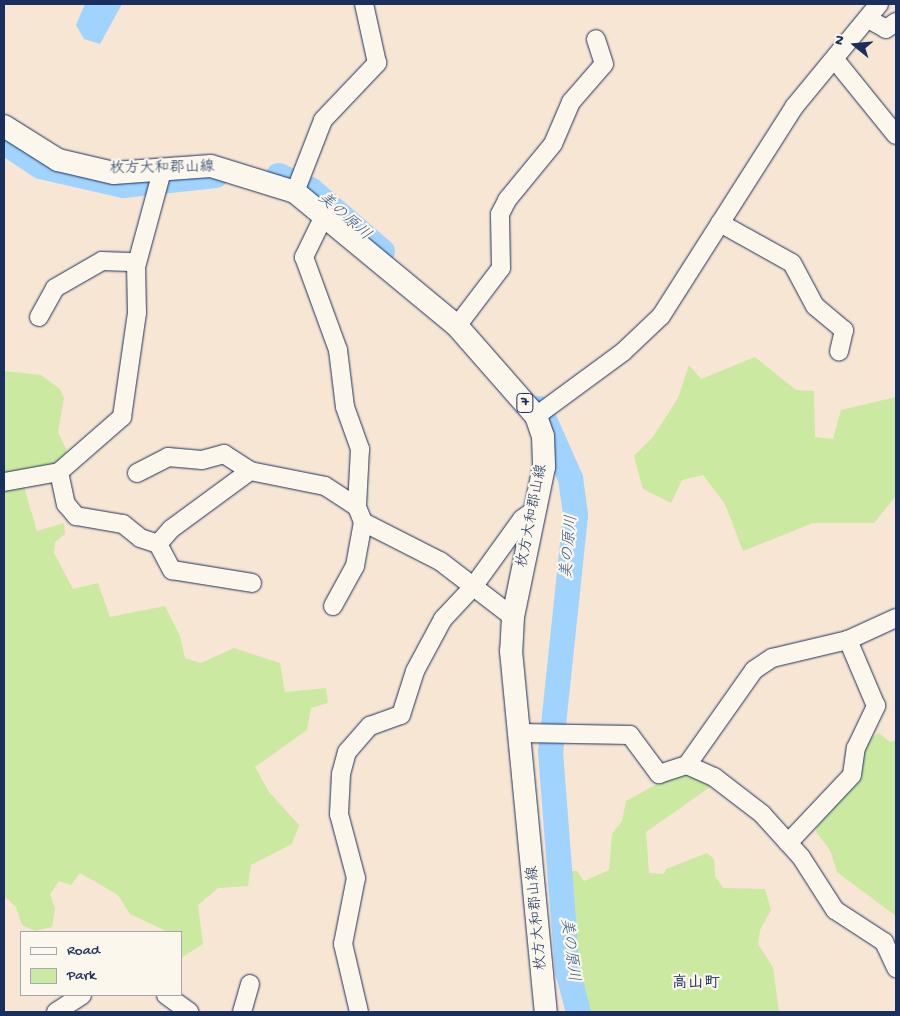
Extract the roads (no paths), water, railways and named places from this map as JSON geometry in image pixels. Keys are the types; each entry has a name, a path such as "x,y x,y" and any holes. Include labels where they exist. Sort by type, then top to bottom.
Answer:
{"main road":[{"name":"枚方大和郡山線","path":"4,126 58,160 114,173 211,166 295,192 457,326 544,412 545,452 536,508 513,617 511,651 531,733 546,1012"}],"street":[{"path":"295,192 324,120 377,63 364,4"},
{"path":"544,412 660,316 794,106 836,61 870,20 879,4"},
{"path":"870,20 886,29 896,22"},
{"path":"457,326 501,268 500,214 507,200 548,150 571,102 604,64 596,39"},
{"path":"836,61 896,134"},
{"path":"4,482 59,472 122,418 137,313 137,262 162,171"},
{"path":"324,216 304,257 338,350 345,408 360,449 360,514 355,566 333,606"},
{"path":"720,223 750,244 792,263 815,306 844,330 839,351"},
{"path":"39,317 55,288 102,261 137,262"},
{"path":"137,473 168,457 202,460 224,454 250,471 326,486 360,514 402,539 473,587 513,617"},
{"path":"158,544 171,529 250,471"},
{"path":"59,472 66,504 76,516 123,524 140,538 158,544 172,570 252,583"},
{"path":"359,1012 343,944 356,878 339,814 341,774 347,752 370,726 401,715 429,641 473,587 497,550 536,508"},
{"path":"531,733 566,732 630,735 658,774 687,765 754,670 772,658 848,640 896,618"},
{"path":"788,843 852,775 856,748 876,706 848,640"},
{"path":"687,765 732,790 788,843 835,910 872,932 896,968"},
{"path":"242,1012 250,984"},
{"path":"56,1012 80,996"},
{"path":"167,996 189,1012"}],"water":[{"path":"85,4 122,4 100,44 84,39 76,25"}],"waterway":[{"name":"美の原川","path":"4,142 40,166 122,185 215,175"},
{"name":"美の原川","path":"278,175 310,189 382,251"},
{"name":"美の原川","path":"539,408 570,478 575,515 550,751 567,970 578,1012"}],"district":[{"name":"高山町","path":"696,985"}]}
